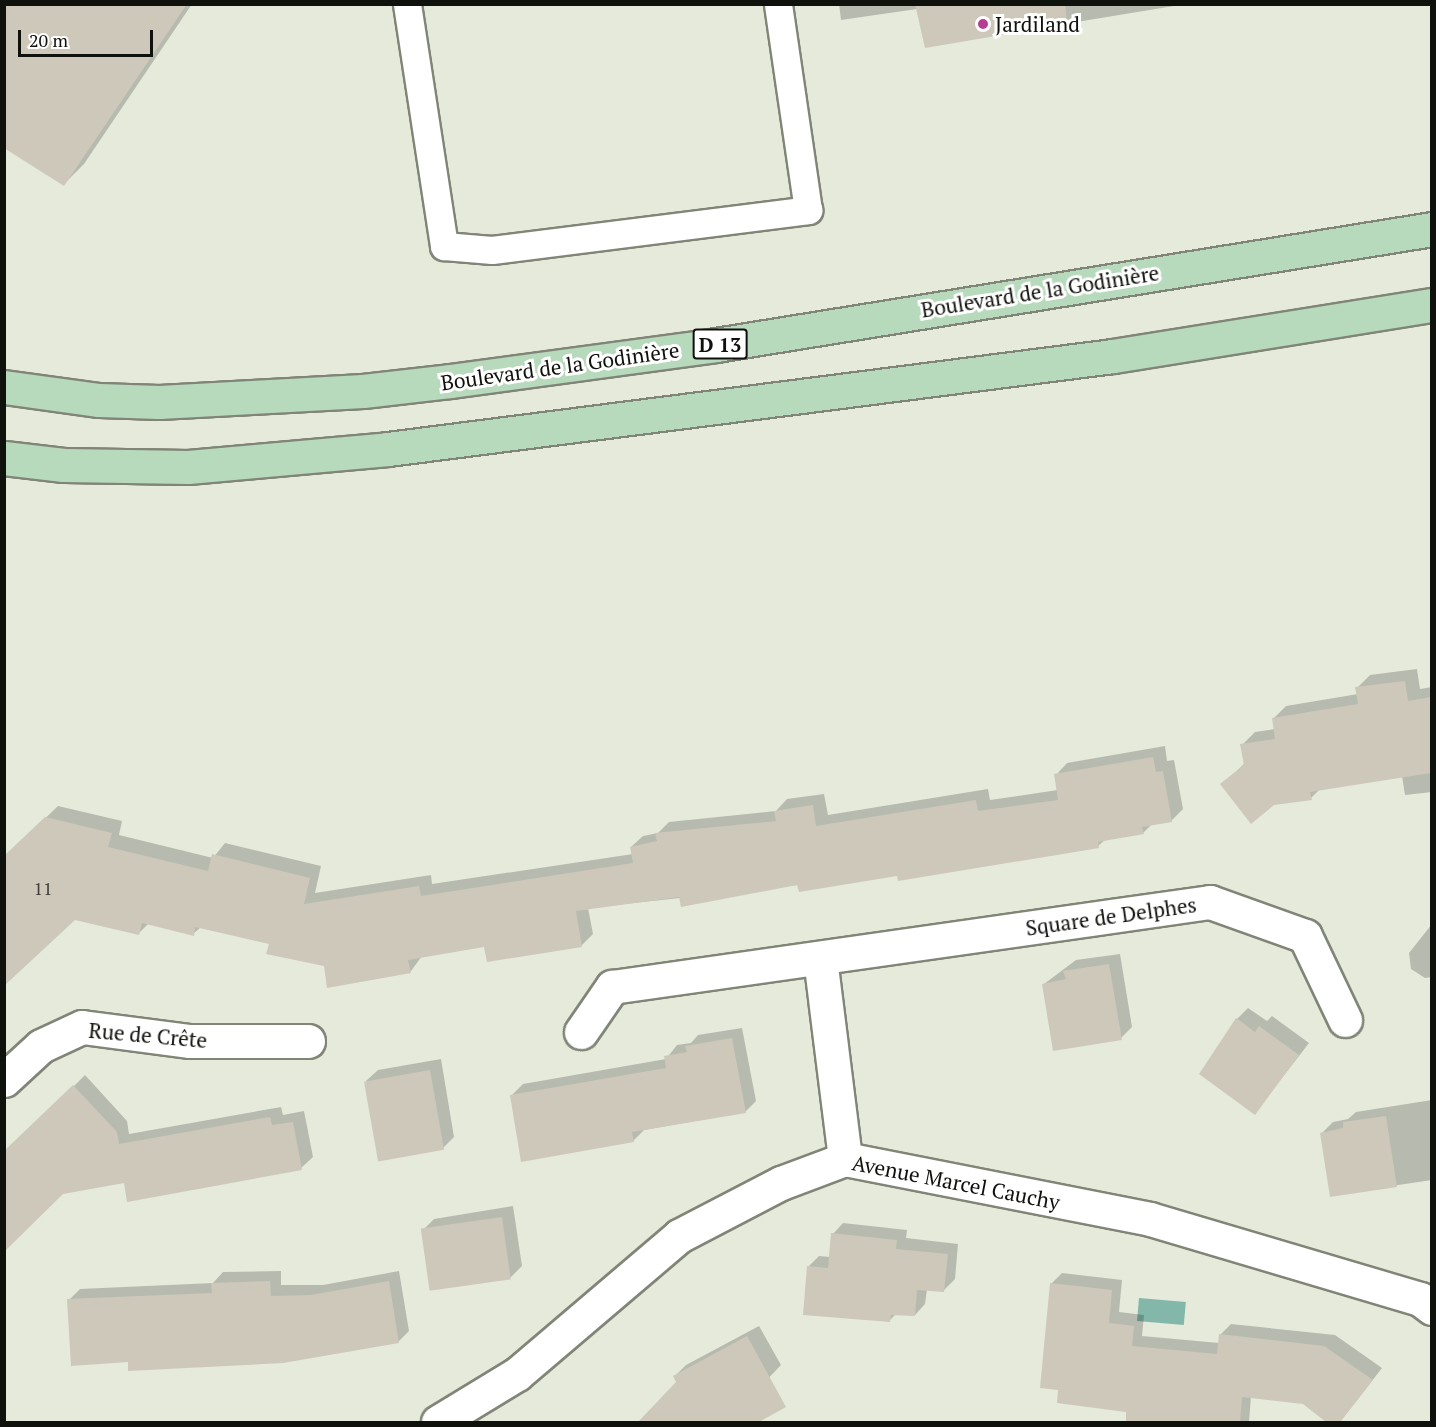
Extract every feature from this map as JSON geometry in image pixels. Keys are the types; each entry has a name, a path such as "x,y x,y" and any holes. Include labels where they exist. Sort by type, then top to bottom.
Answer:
{"main road":[{"name":"Boulevard de la Godinière","path":"4,387 99,400 159,402 374,390 716,345 1431,229"},
{"path":"4,458 64,465 188,467 388,449 1113,356 1431,305"}],"street":[{"name":"Square de Delphes","path":"580,1032 612,987 1210,902 1305,936 1345,1020"},
{"path":"820,958 845,1159"},
{"name":"Rue de Crête","path":"4,1080 41,1046 82,1027 190,1041 308,1041"},
{"name":"Avenue Marcel Cauchy","path":"438,1422 517,1374 679,1236 781,1183 845,1159 1150,1219 1420,1299 1431,1308"}],"lane":[{"path":"407,4 444,246 492,250 808,210 778,4"}],"water":[{"path":"1139,1298 1186,1302 1184,1325 1137,1321"}],"building":[{"path":"4,4 187,4 64,186 4,148"},
{"name":"Jardiland","path":"915,4 1065,4 1067,24 925,48"},
{"path":"1405,681 1408,701 1431,697 1431,773 1310,792 1312,800 1274,805 1251,824 1220,784 1244,765 1240,744 1275,739 1272,718 1358,704 1355,687"},
{"path":"1153,757 1156,772 1163,771 1172,822 1142,827 1144,834 1098,842 1099,848 898,881 897,876 799,892 797,885 681,907 679,897 576,911 582,947 487,962 484,947 408,960 411,973 327,988 324,966 266,954 269,944 195,927 194,936 142,923 139,935 75,920 4,986 4,856 45,817 112,833 108,847 208,871 212,854 310,878 304,904 419,886 421,896 633,863 630,847 657,841 655,833 776,821 774,811 813,805 816,826 976,800 978,811 1058,800 1054,774"},
{"path":"1109,964 1122,1040 1053,1051 1042,984 1066,979 1063,971"},
{"path":"1236,1018 1255,1032 1259,1026 1299,1055 1255,1115 1199,1074"},
{"path":"732,1038 746,1113 632,1132 634,1142 521,1162 510,1095 666,1068 664,1056 687,1052 685,1046"},
{"path":"430,1070 444,1150 378,1161 364,1082"},
{"path":"73,1085 117,1132 119,1144 270,1117 272,1125 293,1122 302,1170 127,1202 124,1183 63,1194 4,1252 4,1151"},
{"path":"1386,1116 1397,1187 1330,1197 1320,1133 1343,1128 1343,1122"},
{"path":"502,1217 511,1279 430,1291 421,1228"},
{"path":"831,1233 897,1240 896,1249 948,1254 944,1292 917,1290 915,1316 891,1315 890,1322 803,1315 807,1266 828,1268"},
{"path":"270,1281 271,1296 311,1295 389,1281 399,1343 283,1363 128,1371 128,1362 71,1366 67,1299 212,1293 211,1283"},
{"path":"1050,1283 1112,1290 1109,1323 1134,1326 1132,1346 1217,1354 1219,1334 1324,1346 1373,1380 1340,1422 1326,1422 1303,1404 1242,1397 1240,1422 1126,1422 1126,1412 1057,1403 1058,1390 1040,1388"},
{"path":"747,1336 786,1407 759,1422 638,1422 676,1382 673,1376"}],"place":[{"name":"Jardiland","path":"983,24"}]}
